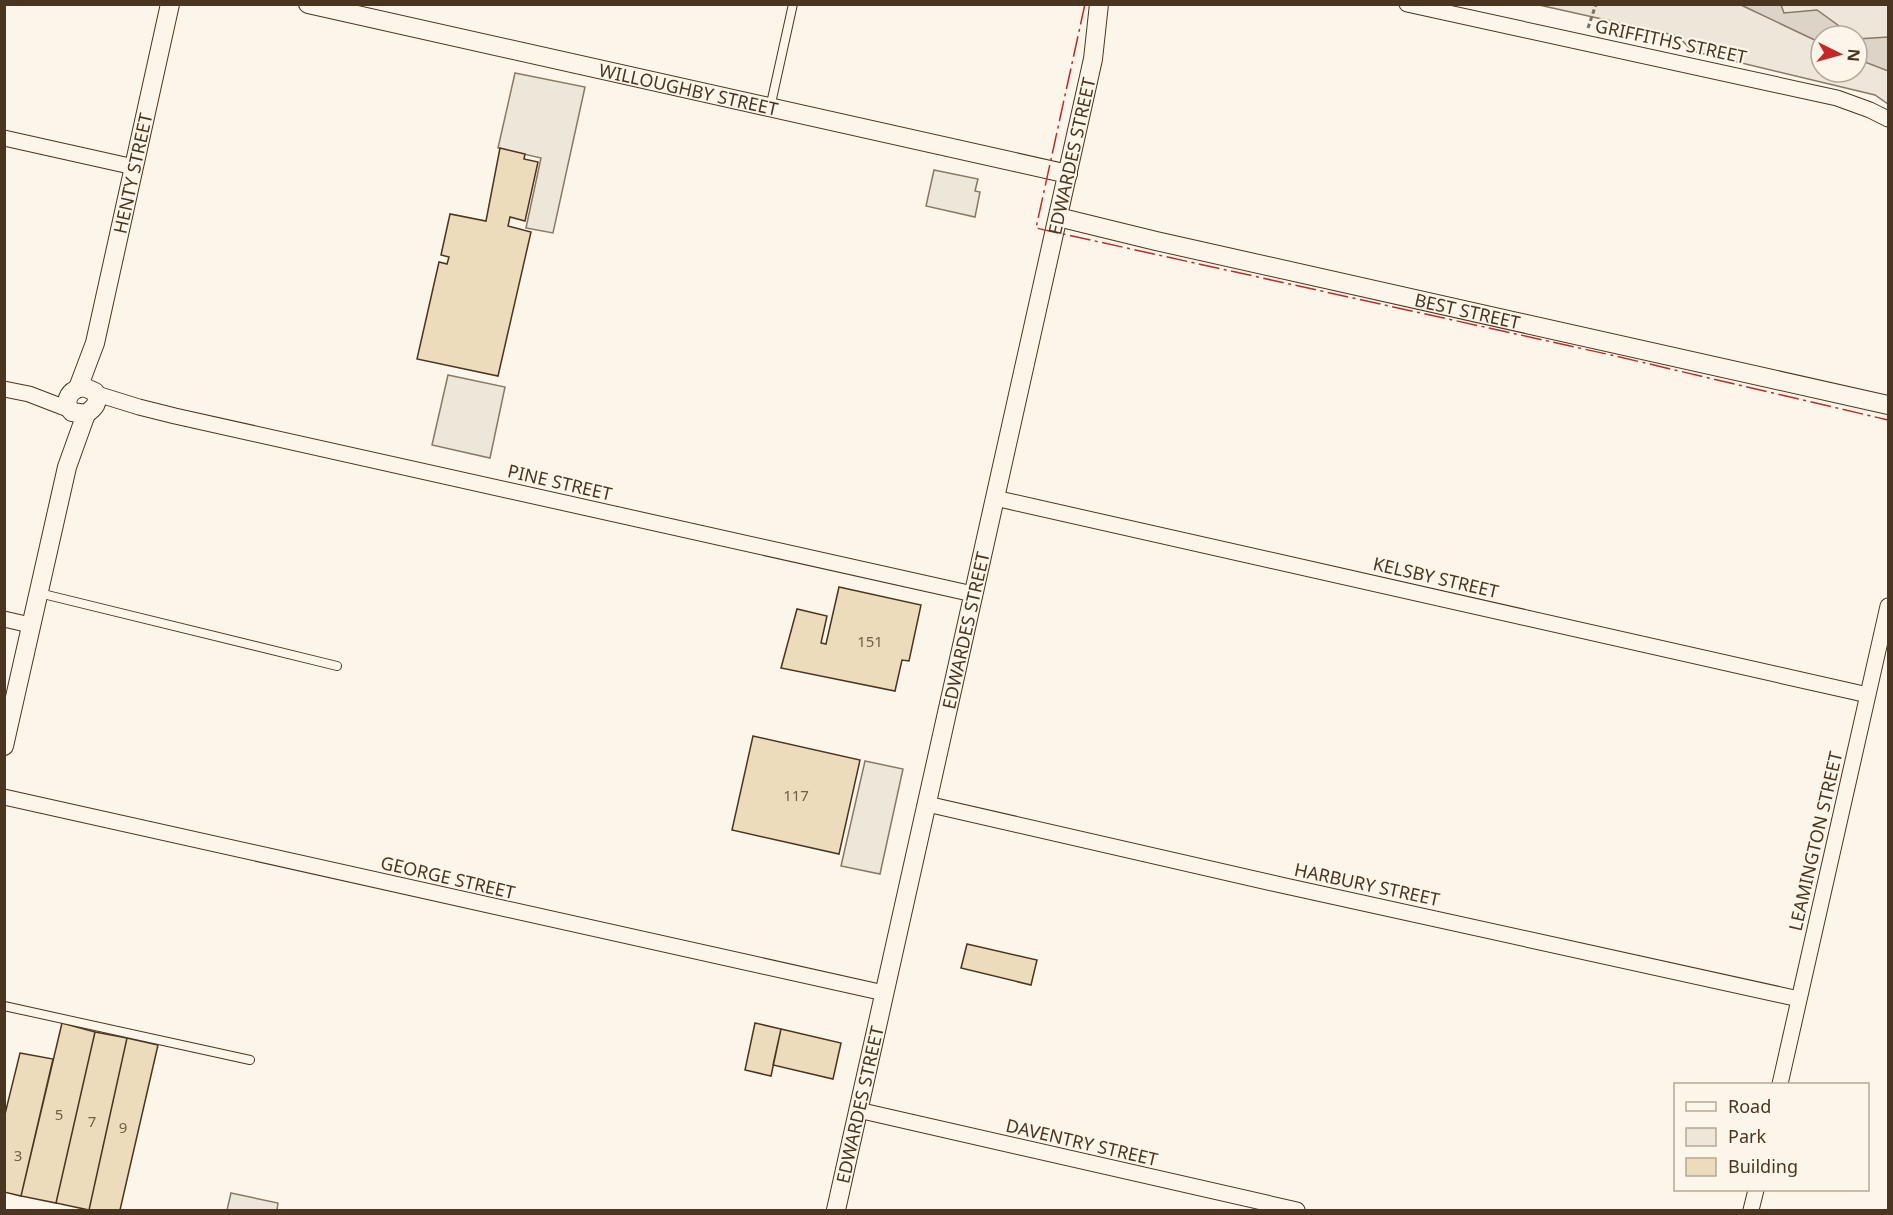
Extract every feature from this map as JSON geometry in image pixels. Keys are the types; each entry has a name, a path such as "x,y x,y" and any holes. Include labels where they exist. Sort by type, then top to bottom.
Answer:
{"street":[{"name":"HENTY STREET","path":"4,746 170,4"},
{"name":"WILLOUGHBY STREET","path":"308,4 1068,174"},
{"name":"EDWARDES STREET","path":"1094,51 1099,4"},
{"name":"EDWARDES STREET","path":"836,1210 1094,51 1109,4"},
{"name":"GRIFFITHS STREET","path":"1407,4 1838,98 1888,119"},
{"path":"4,138 134,167"},
{"name":"BEST STREET","path":"1058,217 1884,402"},
{"name":"PINE STREET","path":"4,389 139,407 973,594"},
{"name":"KELSBY STREET","path":"995,498 1868,696"},
{"name":"LEAMINGTON STREET","path":"1780,1083 1888,606"},
{"path":"4,618 30,625"},
{"name":"GEORGE STREET","path":"4,797 884,993"},
{"name":"HARBURY STREET","path":"927,804 1799,999"},
{"name":"DAVENTRY STREET","path":"858,1110 1297,1210"},
{"path":"1751,1210 1756,1191"}],"lane":[{"path":"770,108 793,4"},
{"path":"39,593 337,666"},
{"path":"4,1006 250,1060"}],"path":[{"path":"1584,42 1596,4"}],"green space":[{"path":"1539,5 1888,5 1888,104 1875,95 1829,84 1869,84 1869,24 1809,24 1809,79 1692,51 1678,36"}],"shaded area":[{"path":"1741,5 1781,5 1784,13 1817,10 1836,24 1809,24 1809,37"},
{"path":"1888,37 1888,71 1869,64 1869,38"},
{"path":"515,73 585,87 553,233 526,228 541,158 498,148"},
{"path":"934,170 978,179 975,191 980,192 975,217 926,206"},
{"path":"448,375 505,387 490,458 432,445"},
{"path":"865,761 903,769 880,874 841,866"},
{"path":"231,1193 278,1203 277,1210 227,1210"}],"building":[{"path":"500,148 525,154 524,159 538,162 525,221 510,217 508,226 531,232 498,376 417,359 439,262 447,264 449,257 441,255 450,214 486,221"},
{"path":"839,587 921,605 909,661 902,660 895,691 781,668 797,609 827,616 821,643 826,644"},
{"path":"753,736 860,760 839,854 732,830"},
{"path":"967,944 1037,960 1031,985 961,968"},
{"path":"62,1023 95,1032 56,1203 21,1196"},
{"path":"755,1023 781,1029 771,1076 745,1070"},
{"path":"781,1029 841,1043 833,1079 773,1065"},
{"path":"95,1032 127,1038 89,1210 56,1203"},
{"path":"127,1038 158,1045 120,1210 89,1210"},
{"path":"20,1053 53,1059 21,1196 4,1192 4,1118"}],"power":[{"path":"1085,4 1036,228 1611,355 1888,420"}]}
